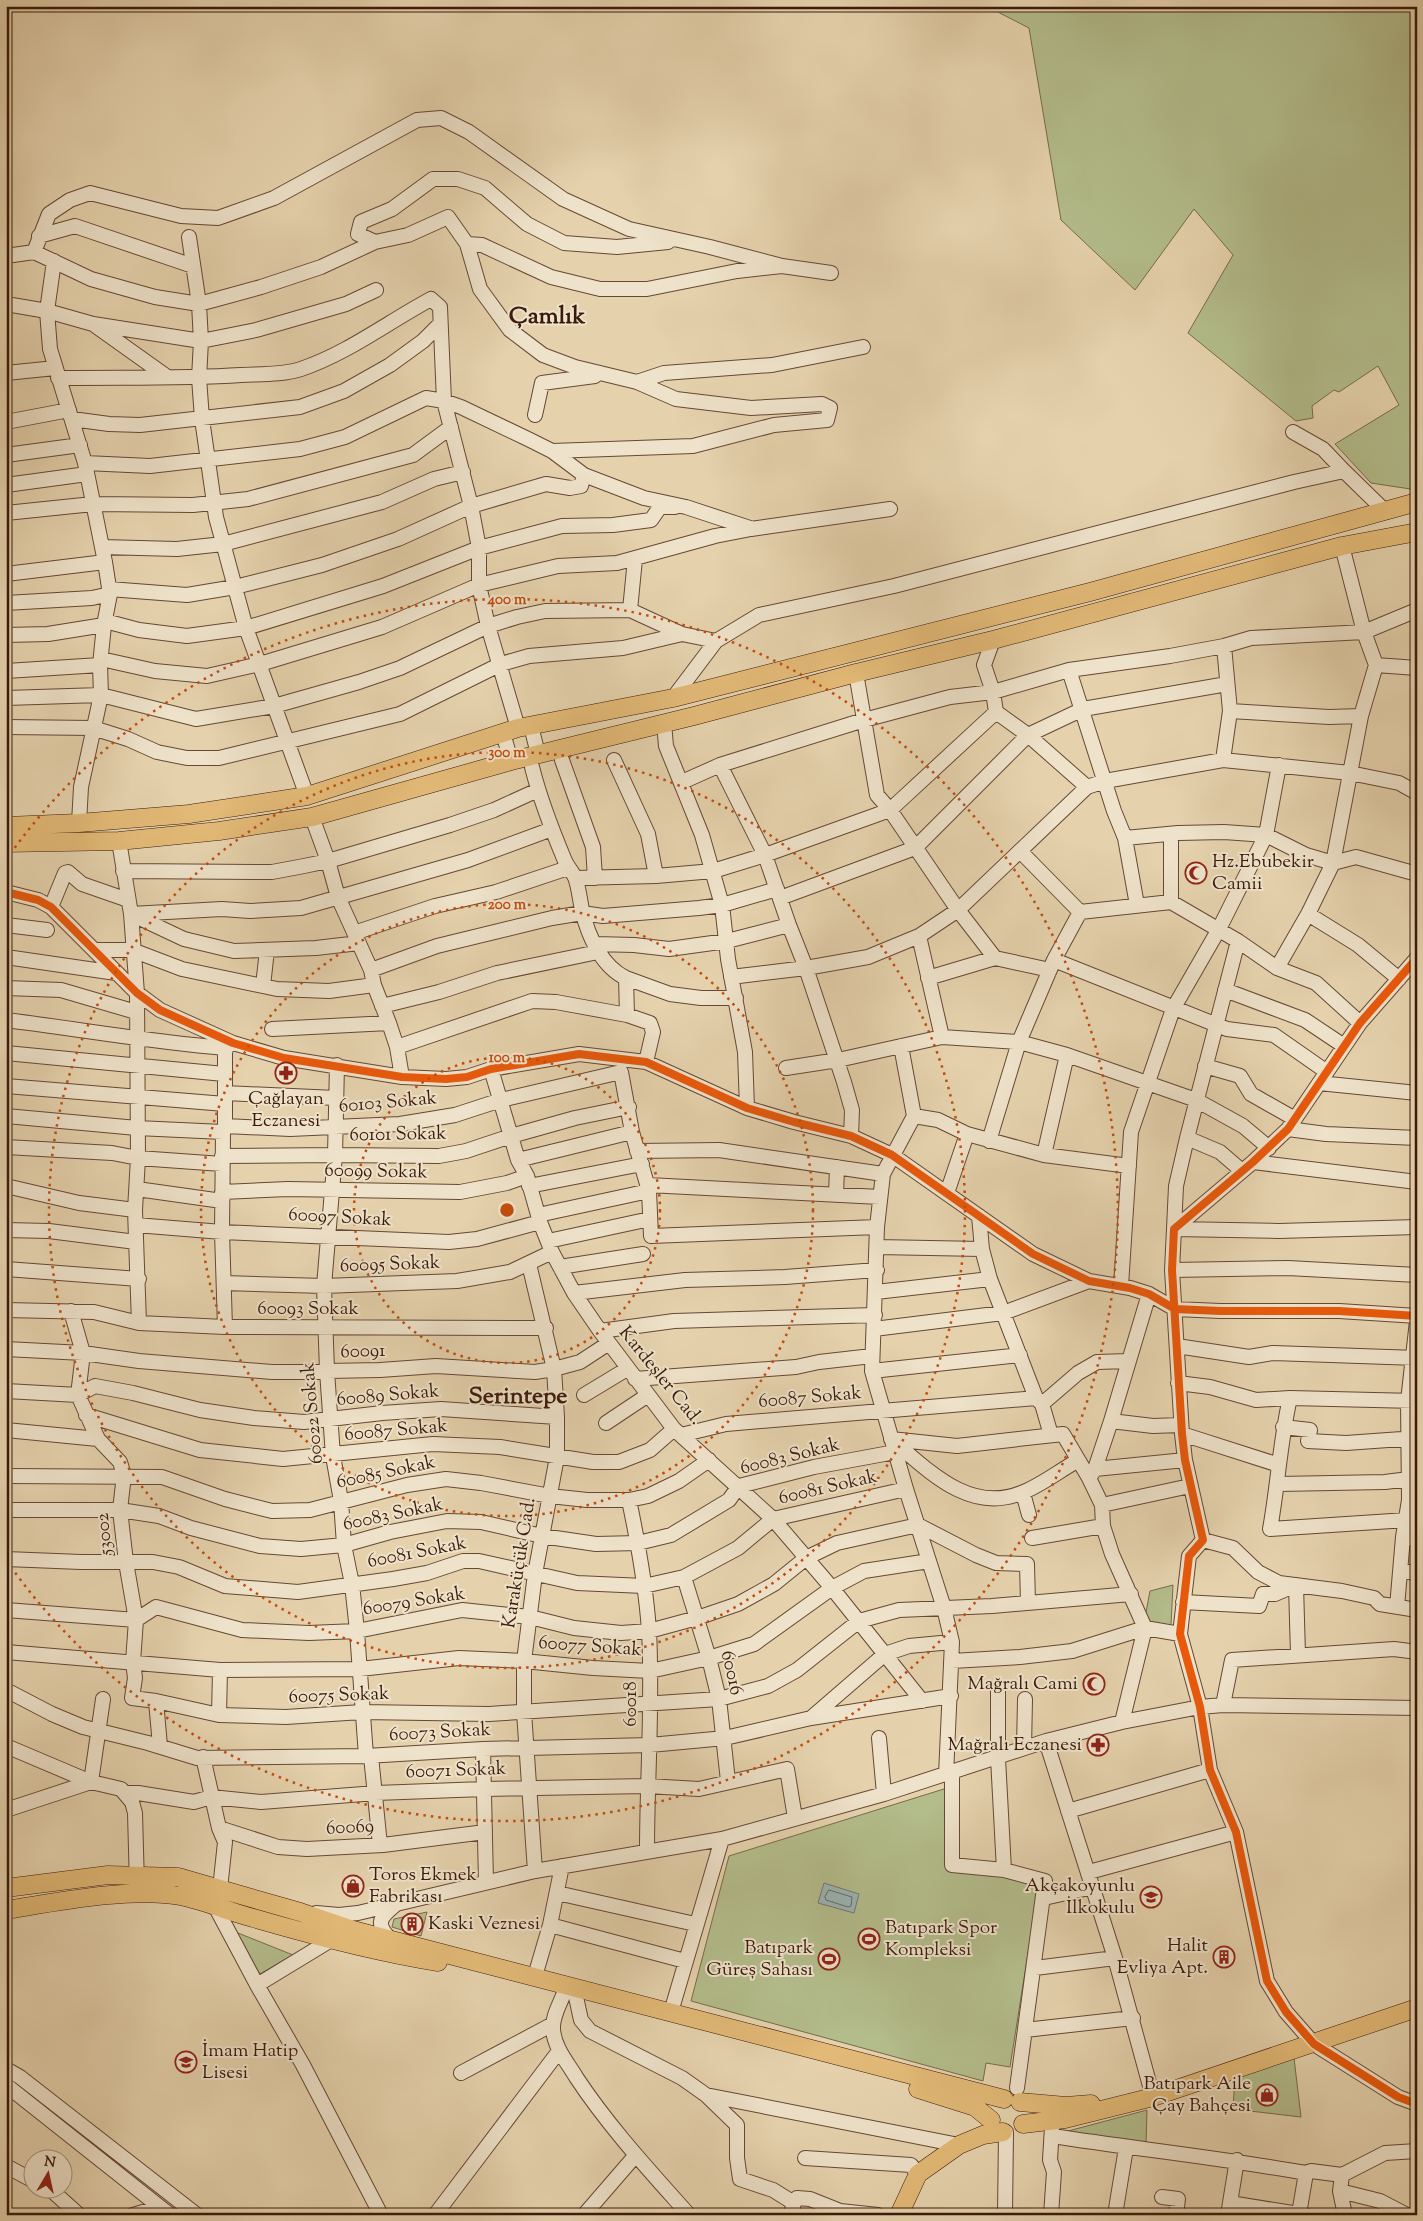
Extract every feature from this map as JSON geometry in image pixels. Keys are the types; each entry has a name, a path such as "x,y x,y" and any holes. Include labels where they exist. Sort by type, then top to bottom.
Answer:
{"main road":[{"path":"6,826 80,823 189,814 308,796 518,729 673,698 1100,590 1417,502"},
{"path":"6,843 119,841 219,831 312,817 511,761 535,761 664,723 856,673 994,640 1342,546 1415,535"},
{"path":"6,1888 108,1875 178,1877 391,1940 671,2012 1014,2096 1066,2106 1153,2097"},
{"path":"6,1910 52,1902 138,1893 180,1896 216,1908 380,1952 480,1969 939,2095 975,2107 1000,2128 1014,2131 1023,2124 1025,2113 1014,2096"},
{"path":"331,1940 353,1930"},
{"path":"1023,2124 1052,2129 1314,2044 1417,2008"},
{"path":"1000,2128 992,2109 994,2105 1014,2096"},
{"path":"894,2214 918,2174 959,2145 1000,2128"}],"street":[{"path":"34,252 49,214 70,200 90,193 181,216 218,218 274,198 416,120 441,118 468,132 563,199 629,230 782,266 831,273"},
{"path":"375,242 358,234 361,222 392,208 433,179 458,179 485,188 527,224 564,243 617,247 682,241"},
{"path":"6,256 34,252 91,279 155,297 199,304 261,288 321,267 375,242 408,234 448,217 467,244 480,289 510,330 543,355 575,367 637,382 676,399 752,408 822,404 830,408 827,420 774,425 693,446 552,451"},
{"path":"39,236 75,226 193,266"},
{"path":"189,238 199,304 201,341 198,378 214,504 246,628 286,741 308,796"},
{"path":"467,244 482,245 551,277 600,289 647,289 737,271 782,266"},
{"path":"54,261 47,311 50,349 86,468 110,591 104,623 101,695 81,787 80,823"},
{"path":"6,304 47,311 93,324 201,341 256,330 346,304 376,290"},
{"path":"6,373 198,378 270,374 300,370 386,327 412,309 431,299 440,307 444,401 471,506 479,548 479,585 488,626 501,664 518,729 535,761 538,790 552,829 572,873 582,913 596,948 616,973 670,994 701,998 736,998"},
{"path":"93,324 166,376"},
{"path":"6,422 70,414 108,424 140,425 300,407 344,392 390,365 423,341 440,324"},
{"path":"637,382 664,373 772,365 863,347"},
{"path":"535,415 542,383 604,374"},
{"path":"6,485 86,468 150,466 309,446 346,437 426,398 444,401 552,451 584,475 644,498 686,507 752,529"},
{"path":"6,513 93,504 155,506 214,504 248,499 413,455 450,427"},
{"path":"1293,432 1323,449 1386,512"},
{"path":"6,455 80,446"},
{"path":"673,698 716,641 759,615 894,586 1285,484 1344,471"},
{"path":"102,547 177,549 223,544 382,502 434,479 463,472"},
{"path":"6,603 92,598 110,591 187,595 236,587 322,565 398,539 471,506 546,484 570,488 581,486 584,475"},
{"path":"6,635 48,634 104,623 187,636 246,628 383,586 479,548 562,526 613,525 651,520 660,507 686,507"},
{"path":"6,671 101,662 155,671 207,676 260,664 382,627 479,585 558,566 617,563 715,536 752,529 890,509"},
{"path":"1277,968 1308,914 1332,863 1361,716 1376,665 1364,632 1342,546"},
{"path":"630,610 635,559"},
{"path":"6,574 105,562"},
{"path":"6,698 101,695 196,719 274,706 360,682 400,668 488,626 517,617 545,612 630,610 682,634 716,641"},
{"path":"682,782 720,765 864,720 950,697 993,692 1069,670 1170,656 1224,646 1251,638 1364,632 1417,610"},
{"path":"6,727 94,728 128,739 157,752 187,758 219,758 400,714 501,664 529,656 624,648 682,634"},
{"path":"994,640 984,665 993,692 996,712 1028,735 1087,787"},
{"path":"1223,760 1230,710 1224,646"},
{"path":"1376,665 1417,668"},
{"path":"1069,670 1125,838 1138,905"},
{"path":"856,673 877,795 890,810 958,910 995,958"},
{"path":"371,970 436,946 582,913 603,916 722,905 778,893 915,848 1028,735 1082,709 1227,684"},
{"path":"1230,710 1329,717 1361,716"},
{"path":"44,903 65,873 68,872 82,884 129,907 184,939 234,950 267,950 357,938 435,906 572,873 595,878 656,876 713,871 765,855 890,810 996,712"},
{"path":"664,723 666,746 702,835 722,905 745,1052 748,1108"},
{"path":"511,761 518,729"},
{"path":"562,760 593,847 595,878"},
{"path":"614,760 648,834 656,876"},
{"path":"732,977 806,968 868,957 919,936 958,910 1087,787 1105,781 1223,760 1350,773 1399,783 1417,793"},
{"path":"720,765 765,855 806,968 838,1060 852,1110 851,1136"},
{"path":"1120,1286 1132,1132 1173,1009 1220,929 1266,836 1279,765"},
{"path":"123,871 272,872 328,861 467,819 494,810 538,790"},
{"path":"312,817 328,861 338,897 371,970 374,985 397,1047 402,1077"},
{"path":"129,907 250,911 301,908 468,860 552,829"},
{"path":"1125,838 1224,832 1266,836 1306,855 1332,863 1356,857 1417,874"},
{"path":"1171,834 1171,902"},
{"path":"119,841 129,907 137,993 138,1158 135,1210 139,1278 139,1323"},
{"path":"1020,851 1080,912"},
{"path":"6,892 44,903 96,950 137,993 160,1010 229,1046"},
{"path":"1080,912 1171,902 1220,929 1277,968 1316,984 1360,1023"},
{"path":"989,1141 1019,1042 1052,965 1080,912"},
{"path":"1308,914 1358,945 1399,979"},
{"path":"6,925 46,930"},
{"path":"382,1006 439,992 497,973 596,948 634,945 670,949 727,941 789,925"},
{"path":"919,936 942,1037"},
{"path":"1203,1540 1185,1460 1178,1383 1172,1270 1176,1186 1196,1100 1238,941"},
{"path":"96,950 132,950 182,969 277,989 329,991 374,985"},
{"path":"262,986 267,950"},
{"path":"6,957 116,972"},
{"path":"928,978 995,958 1052,965 1227,1029 1274,1035 1323,1078 1417,1093"},
{"path":"1174,1229 1269,1148 1292,1124 1360,1023 1417,958"},
{"path":"626,978 627,1015"},
{"path":"6,988 61,990 136,1012"},
{"path":"1225,990 1305,1020 1344,1046"},
{"path":"397,1047 532,1001 556,1002 627,1015 650,1023 653,1032 646,1062"},
{"path":"6,1020 88,1030 137,1039 229,1046 284,1058 337,1065 402,1077 446,1078 467,1076 491,1069 579,1054 620,1065 646,1062 748,1108 851,1136 892,1155 1033,1254 1089,1281 1120,1286 1148,1294 1175,1309 1339,1311 1417,1316"},
{"path":"272,1029 389,1023"},
{"path":"786,1068 838,1060 942,1037 1019,1042 1067,1055 1196,1100 1243,1126 1269,1148"},
{"path":"225,1327 222,1160 225,1098 224,1074 229,1046"},
{"path":"901,1046 914,1116 883,1174 877,1227 872,1371 906,1489 944,1608 952,1642 949,1774 952,1864 1004,1870 1045,1881 1034,1968 1014,2096"},
{"path":"6,1052 224,1074"},
{"path":"1044,1155 1067,1055"},
{"name":"60022 Sokak","path":"337,1065 333,1190 324,1286 327,1372 333,1456 341,1501 344,1545 352,1584 362,1712 368,1756 376,1793 380,1845"},
{"path":"620,1065 632,1132 648,1188 651,1236 877,1227"},
{"name":"60103 Sokak","path":"6,1116 137,1128 290,1129 400,1124 455,1115 620,1065"},
{"path":"1206,1066 1240,1076 1251,1094 1292,1124 1326,1134 1417,1138"},
{"name":"Kardeşler Cad.","path":"491,1069 518,1160 528,1181 550,1246 574,1293 608,1343 678,1432 773,1519 832,1588 922,1700"},
{"path":"6,1086 137,1098 336,1098"},
{"name":"60101 Sokak","path":"6,1146 112,1153 138,1158 222,1160 335,1154 439,1156 466,1151 575,1118 629,1107"},
{"path":"914,1116 938,1120 967,1134 1044,1155 1129,1166"},
{"path":"518,1160 632,1132"},
{"path":"947,1193 967,1134"},
{"path":"1187,1138 1220,1152 1242,1171"},
{"path":"637,1151 719,1150 883,1174"},
{"path":"1253,1162 1417,1182"},
{"name":"60099 Sokak","path":"137,1189 222,1196 288,1189 460,1192 507,1183 642,1164"},
{"path":"836,1195 837,1168"},
{"path":"6,1186 79,1203 135,1210"},
{"name":"60097 Sokak","path":"136,1225 222,1232 449,1242 477,1239 539,1218 648,1188 880,1197"},
{"path":"979,1216 982,1249 990,1279 1051,1435 1063,1434 1077,1461 1092,1473 1102,1504 1103,1526 1112,1554 1145,1628 1122,1722"},
{"name":"60095 Sokak","path":"224,1282 324,1286 457,1281 510,1272 529,1264 550,1246 650,1219"},
{"path":"1174,1229 1279,1231 1417,1227"},
{"path":"6,1230 49,1231 136,1242"},
{"path":"877,1247 982,1249"},
{"path":"560,1267 643,1254"},
{"name":"Karaküçük Cad.","path":"529,1264 546,1328 554,1369 557,1417 557,1456 535,1574 524,1661 524,1712 535,1871"},
{"path":"1172,1270 1288,1268 1417,1275"},
{"path":"6,1269 139,1278"},
{"path":"574,1293 686,1280 785,1277 877,1270"},
{"path":"876,1292 990,1279"},
{"path":"600,1331 674,1320 874,1322 1003,1313 1089,1281"},
{"path":"1092,1473 1111,1421 1148,1294"},
{"name":"60093 Sokak","path":"6,1310 94,1312 139,1323 225,1327 326,1328 396,1326 546,1328"},
{"path":"71,1311 83,1353 78,1394 98,1438 120,1462 124,1475"},
{"path":"1397,1607 1401,1572 1410,1538 1407,1520 1413,1478 1414,1357 1417,1321"},
{"name":"60091","path":"6,1349 83,1353 212,1368 272,1372 327,1372 436,1366 535,1372 580,1362 608,1343"},
{"path":"1177,1346 1248,1357 1273,1353 1414,1357"},
{"path":"872,1371 1020,1355"},
{"path":"584,1395 631,1374 796,1367 819,1362 872,1356"},
{"path":"1039,1401 1097,1362 1128,1361"},
{"path":"1178,1383 1210,1387 1256,1400 1290,1398 1413,1401"},
{"name":"60089 Sokak","path":"6,1391 78,1394 95,1386 133,1393 200,1410 304,1422 382,1413 441,1409 557,1417"},
{"path":"606,1423 648,1395"},
{"path":"1290,1398 1283,1427 1278,1484 1270,1529 1407,1520"},
{"name":"60087 Sokak","path":"86,1415 200,1450 283,1460 433,1444 500,1448 593,1462 619,1462 650,1450 678,1432 726,1424 883,1410 1039,1401"},
{"path":"1111,1421 1182,1430 1279,1465"},
{"path":"1283,1427 1310,1430 1308,1441 1346,1443 1412,1438"},
{"path":"6,1430 98,1438"},
{"name":"60083 Sokak","path":"6,1510 120,1510 159,1516 191,1528 260,1546 301,1549 344,1545 390,1532 447,1521 481,1522 542,1536 596,1544 638,1543 671,1536 730,1500 739,1486 893,1446 957,1446 1051,1435"},
{"path":"893,1446 945,1484 980,1499 1004,1499 1022,1493 1077,1461"},
{"name":"60085 Sokak","path":"6,1476 124,1475 162,1477 225,1499 272,1510 310,1510 407,1486 446,1480 481,1483 550,1496 587,1500 629,1500 648,1496 679,1481 709,1460"},
{"path":"1092,1473 1185,1460"},
{"name":"53002","path":"124,1475 120,1510 126,1562 136,1620 133,1662 135,1678 132,1698 156,1701"},
{"path":"1278,1484 1385,1482 1413,1478"},
{"path":"1102,1504 1190,1486"},
{"name":"60081 Sokak","path":"6,1559 153,1562 179,1567 226,1586 298,1592 393,1580 427,1573 463,1561 478,1561 577,1583 644,1586 684,1577 738,1548 773,1519 906,1489"},
{"path":"1022,1493 1029,1516"},
{"name":"60018","path":"629,1500 638,1543 649,1631 650,1744 647,1786 647,1851"},
{"path":"918,1525 976,1556 996,1563 1027,1564 1028,1603"},
{"name":"60079 Sokak","path":"136,1620 156,1607 242,1630 309,1632 357,1630 462,1610 530,1617 574,1628 621,1633 649,1631 738,1604 774,1584 806,1558 837,1543 918,1525"},
{"path":"1032,1538 1103,1526"},
{"path":"1203,1540 1233,1548 1258,1572 1279,1582 1342,1591 1374,1598 1380,1604 1417,1610"},
{"path":"1203,1540 1189,1556 1180,1634 1200,1707 1210,1770 1236,1832 1267,1981 1286,2012 1314,2044 1398,2097 1417,2104"},
{"name":"60077 Sokak","path":"6,1652 220,1670 360,1669 459,1658 524,1661 593,1668 650,1670 709,1658 754,1644 832,1588 864,1571 929,1561"},
{"path":"1401,1572 1417,1574"},
{"name":"60016","path":"684,1577 709,1658 719,1699 725,1738 728,1781"},
{"path":"1183,1602 1259,1606 1263,1594 1275,1594 1296,1585"},
{"path":"1296,1585 1298,1655"},
{"path":"859,1621 899,1610 1028,1603 1131,1594"},
{"path":"6,1610 136,1620"},
{"name":"60075 Sokak","path":"156,1701 219,1715 286,1717 362,1712 489,1714 719,1699 768,1686 797,1670 859,1621"},
{"path":"952,1661 1020,1658 1072,1651 1145,1628 1180,1634"},
{"path":"811,1718 884,1654 909,1646 952,1642"},
{"path":"1223,1705 1232,1660 1394,1649 1417,1652"},
{"path":"219,1715 220,1670"},
{"name":"60073 Sokak","path":"6,1690 52,1714 83,1727 160,1746 197,1758 368,1756 483,1749 650,1744 725,1738 811,1718 950,1696"},
{"path":"998,1690 998,1758 1004,1870"},
{"path":"6,1810 91,1782 103,1699"},
{"path":"1024,1748 1025,1699"},
{"path":"156,1701 160,1746"},
{"path":"300,1912 339,1915 395,1905 535,1871 722,1838 884,1794 1046,1741 1122,1722 1200,1707 1223,1705 1417,1708"},
{"path":"879,1738 884,1794"},
{"path":"1046,1741 1115,1958 1133,2018 1153,2097"},
{"name":"60071 Sokak","path":"6,1746 91,1782 120,1789 126,1793 138,1793 194,1802 211,1797 261,1802 376,1793 484,1789 647,1786 699,1789 787,1769 795,1818"},
{"path":"483,1749 486,1882"},
{"path":"202,1757 219,1828 225,1842 220,1889"},
{"path":"1068,1810 1210,1770"},
{"path":"126,1793 132,1802 135,1813 138,1893"},
{"name":"60069","path":"219,1828 278,1847 324,1849 380,1845 485,1832"},
{"path":"1089,1872 1236,1832"},
{"path":"671,2012 695,1924 722,1838"},
{"path":"535,1976 550,1925 562,1866"},
{"path":"1044,1898 1093,1886"},
{"path":"557,1893 695,1924"},
{"path":"353,1930 395,1905"},
{"path":"391,1940 382,1930 380,1923 383,1915 395,1905"},
{"path":"216,1908 303,2065 381,2215"},
{"path":"550,1925 685,1961"},
{"path":"257,1985 331,1940"},
{"path":"1034,1968 1115,1958"},
{"path":"570,1995 553,2024 559,2051 598,2110 635,2156 689,2215"},
{"path":"570,1995 581,2020 590,2031 682,2078 706,2095 737,2125 737,2158 740,2179 772,2190 795,2209 797,2198 810,2199 840,2211 878,2215"},
{"path":"1025,2030 1133,2018"},
{"path":"461,2073 553,2024"},
{"path":"435,2215 559,2051"},
{"path":"6,2070 20,2077 197,2215"},
{"path":"6,2085 165,2211"},
{"path":"706,2095 959,2145"},
{"path":"1000,2128 1005,2215"},
{"path":"1051,2215 1054,2172 1050,2160 1052,2129 1126,2148 1237,2160 1306,2173 1311,2171 1342,2175 1385,2153 1417,2151"},
{"path":"1115,2215 1126,2148"},
{"path":"584,2215 635,2156"},
{"path":"805,2158 911,2165 918,2174"},
{"path":"1237,2160 1229,2209 1302,2214 1306,2173"},
{"path":"6,2166 22,2175"},
{"path":"1342,2175 1340,2191 1346,2215"},
{"path":"1340,2191 1380,2202 1407,2215"},
{"path":"1162,2197 1178,2199 1176,2215"},
{"path":"60,2198 79,2215"},
{"path":"133,2215 165,2211"}],"green space":[{"path":"986,6 1417,6 1417,490 1371,483 1335,444 1399,405 1378,366 1339,392 1334,390 1312,406 1313,418 1296,421 1188,333 1233,255 1194,209 1135,290 1061,220 1029,28"},
{"path":"1173,1585 1171,1624 1168,1627 1154,1625 1145,1617 1150,1591"},
{"name":"Batıpark Spor Kompleksi","path":"947,1788 946,1856 1040,1877 1010,2067 986,2063 983,2081 691,2001 729,1856"},
{"path":"427,1912 421,1936 392,1927 394,1919"},
{"path":"233,1931 293,1955 260,1974"},
{"path":"1294,2058 1301,2117 1233,2109 1235,2077"},
{"path":"1147,2110 1146,2145 1068,2135 1068,2131"}],"water":[{"path":"824,1883 859,1894 854,1913 818,1903"}],"cycle path":[{"path":"6,892 38,900 51,907 137,993 160,1010 233,1043 284,1058 402,1077 446,1079 467,1077 491,1069 579,1054 646,1062 747,1108 851,1136 892,1155 1033,1254 1089,1281 1130,1288 1149,1294 1175,1309 1339,1311 1417,1316"},
{"path":"1417,958 1360,1023 1288,1129 1253,1162 1174,1229 1172,1270 1182,1434 1185,1460 1203,1540 1189,1556 1180,1634 1200,1707 1210,1770 1236,1832 1267,1981 1286,2012 1314,2044 1398,2097 1417,2104"}],"place":[{"name":"Hz.Ebubekir Camii","path":"1196,873"},
{"name":"Çağlayan Eczanesi","path":"286,1073"},
{"name":"Mağralı Cami","path":"1094,1684"},
{"name":"Mağralı Eczanesi","path":"1098,1745"},
{"name":"Toros Ekmek Fabrikası","path":"353,1886"},
{"name":"Akçakoyunlu İlkokulu","path":"1151,1897"},
{"name":"Kaski Veznesi","path":"412,1924"},
{"name":"Batıpark Spor Kompleksi","path":"869,1939"},
{"name":"Halit Evliya Apt.","path":"1224,1957"},
{"name":"Batıpark Güreş Sahası","path":"829,1959"},
{"name":"İmam Hatip Lisesi","path":"186,2062"},
{"name":"Batıpark Aile Çay Bahçesi","path":"1267,2095"}],"district":[{"name":"Çamlık","path":"547,317"},
{"name":"Serintepe","path":"518,1397"}]}
